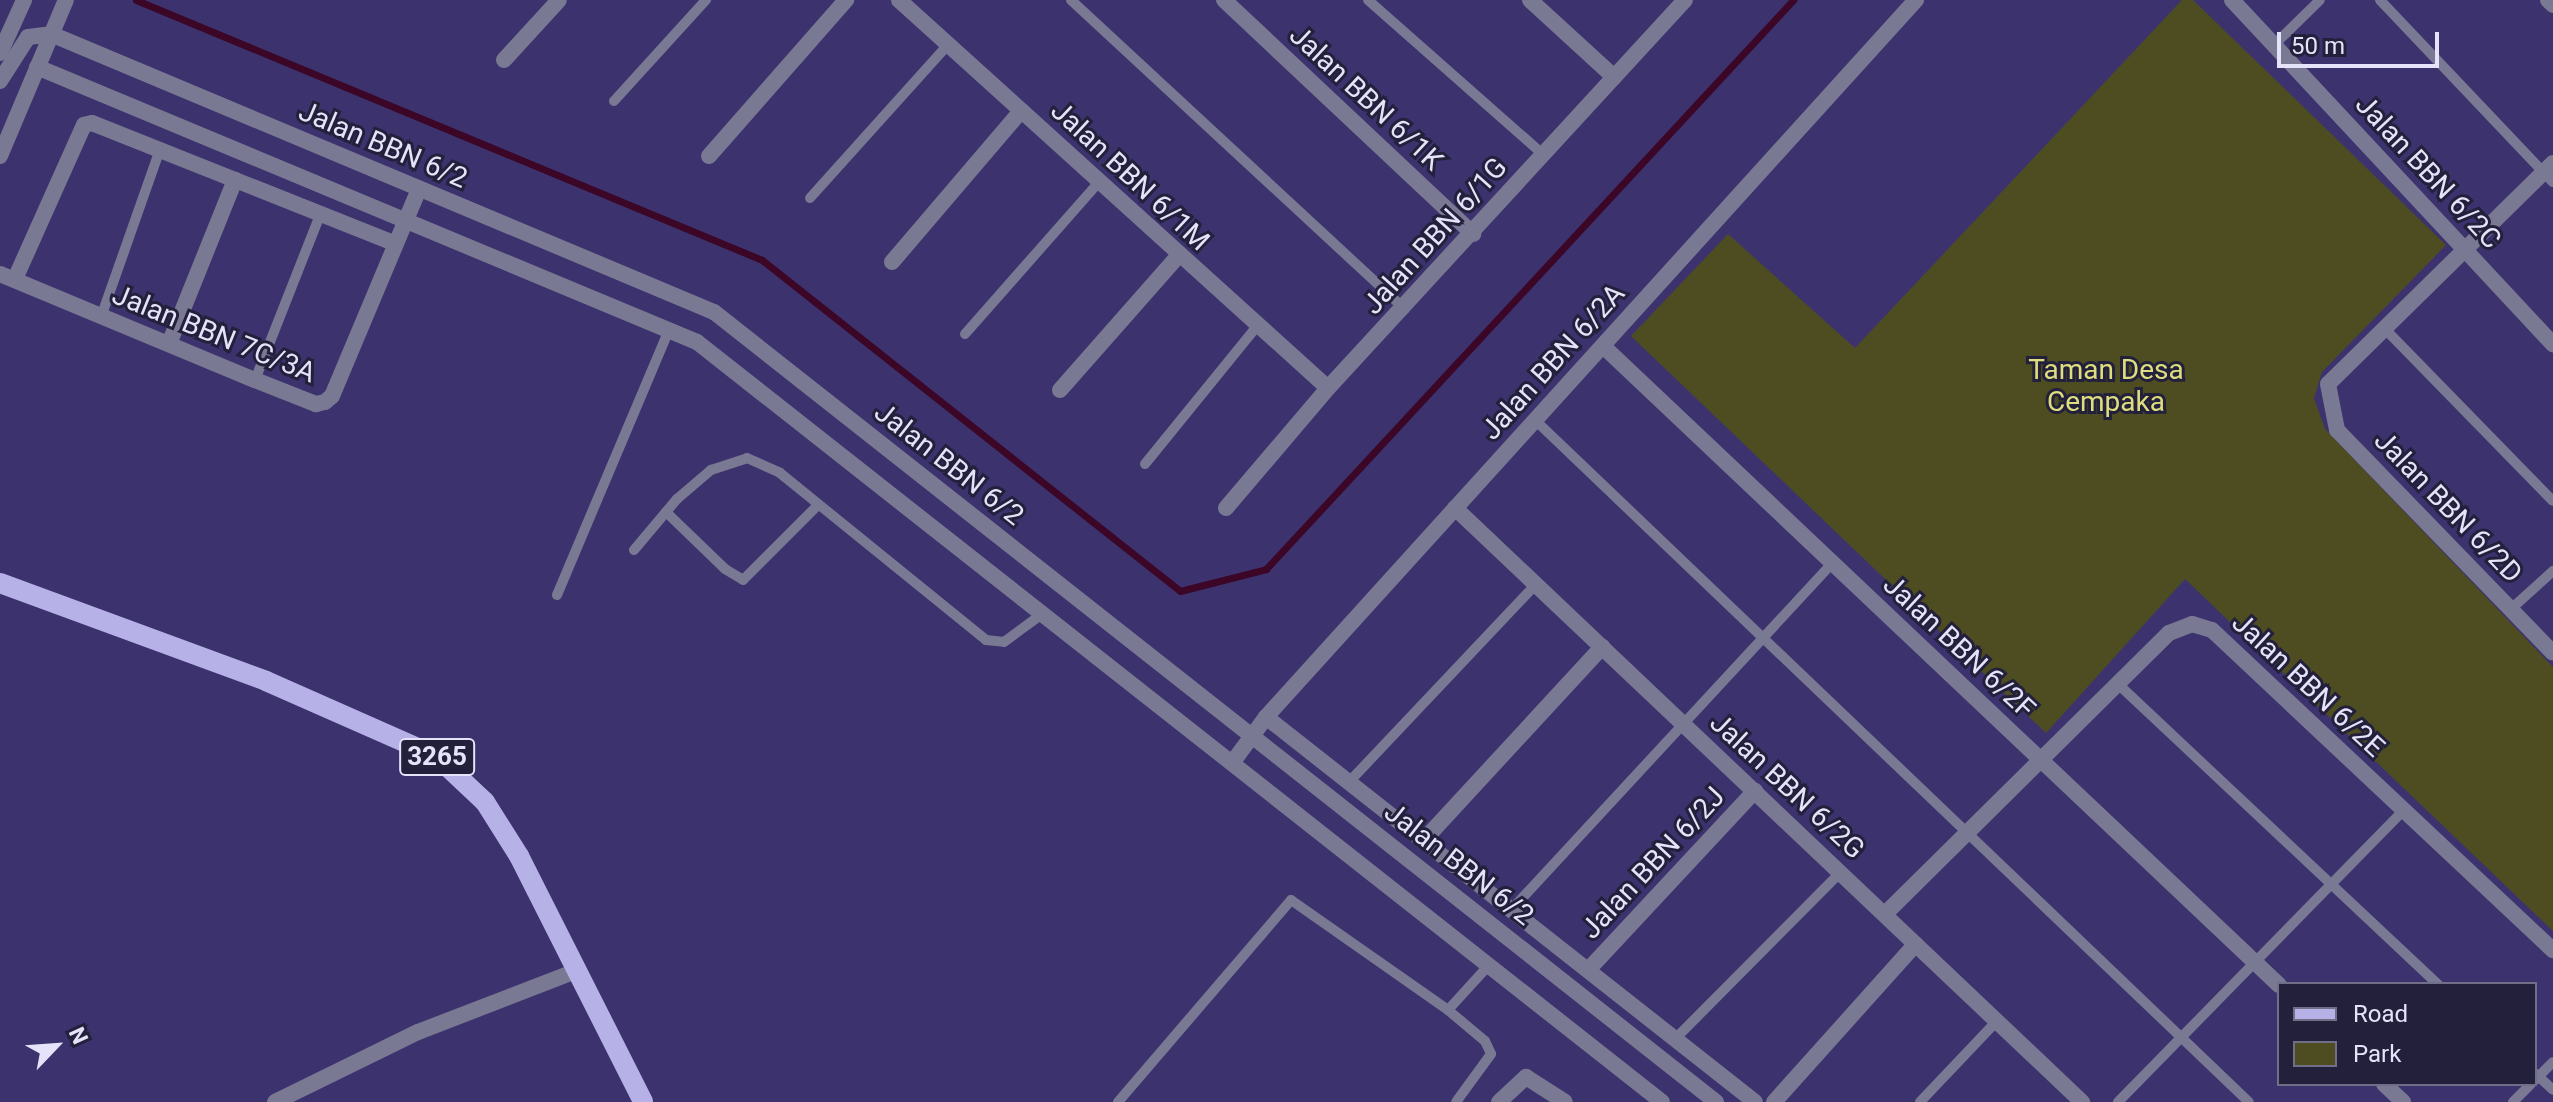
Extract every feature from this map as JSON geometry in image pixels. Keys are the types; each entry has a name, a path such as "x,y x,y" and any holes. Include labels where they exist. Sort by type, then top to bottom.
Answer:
{"main road":[{"name":"3265","path":"0,583 266,681 436,756 485,802 519,856 643,1102"}],"street":[{"path":"0,53 24,0"},
{"path":"0,156 66,0"},
{"path":"504,60 559,0"},
{"path":"709,156 846,0"},
{"name":"Jalan BBN 6/1M","path":"899,0 1178,256 1328,388"},
{"name":"Jalan BBN 6/1K","path":"1224,0 1473,234"},
{"path":"1530,0 1614,77"},
{"name":"Jalan BBN 6/1G","path":"1226,508 1328,388 1405,309 1685,0"},
{"name":"Jalan BBN 6/2A","path":"1232,763 1266,717 1916,0"},
{"name":"Jalan BBN 6/2C","path":"2232,0 2553,344"},
{"path":"2548,0 2553,5"},
{"path":"0,81 28,37 51,34"},
{"name":"Jalan BBN 6/2","path":"51,34 714,312 1716,1102"},
{"path":"37,67 697,342 1662,1102"},
{"path":"892,262 1021,111"},
{"path":"8,276 84,125 92,123 394,243"},
{"path":"2385,329 2465,249 2550,172"},
{"path":"169,344 235,180"},
{"name":"Jalan BBN 7C/3A","path":"8,276 316,404 332,396 419,189"},
{"path":"1060,390 1178,256"},
{"name":"Jalan BBN 6/2D","path":"2385,329 2328,384 2337,430 2553,653"},
{"name":"Jalan BBN 6/2F","path":"1603,346 2277,983"},
{"name":"Jalan BBN 6/2G","path":"1455,508 1997,1021 2073,1099"},
{"name":"Jalan BBN 6/2E","path":"1885,914 2169,633 2192,624 2212,630 2553,950"},
{"path":"1424,840 1602,647"},
{"path":"1266,717 1755,1102"},
{"name":"Jalan BBN 6/2J","path":"1588,970 1755,791"},
{"path":"1774,1102 1916,944"},
{"path":"275,1102 418,1032 576,971"},
{"path":"1499,1102 1526,1077 1565,1102"},
{"path":"2386,1086 2403,1102"}],"lane":[{"path":"614,101 706,0"},
{"path":"1071,0 1405,309"},
{"path":"1368,0 1544,155"},
{"path":"2274,45 2320,0"},
{"path":"2380,0 2550,172"},
{"path":"810,198 948,45"},
{"path":"101,317 159,152"},
{"path":"965,334 1099,182"},
{"path":"255,380 320,215"},
{"path":"1145,464 1257,326"},
{"path":"2385,329 2553,501"},
{"path":"557,595 669,330"},
{"path":"1535,420 2249,1102"},
{"path":"634,550 666,512 711,470 747,458 780,473 986,640 1004,642 1042,614"},
{"path":"666,512 725,569 743,580 817,506"},
{"path":"1512,909 1832,563"},
{"path":"2511,609 2553,571"},
{"path":"1349,782 1536,584"},
{"path":"2118,684 2436,982"},
{"path":"2118,1102 2404,810"},
{"path":"1675,1039 1841,872"},
{"path":"1118,1102 1291,900 1448,1010 1485,1041 1491,1054 1456,1102"},
{"path":"1448,1010 1490,964"},
{"path":"1920,1102 1997,1021"},
{"path":"2537,1076 2553,1062"},
{"path":"2513,1102 2528,1086"}],"green space":[{"name":"Taman Desa Cempaka","path":"2182,0 2193,0 2446,245 2322,372 2314,398 2325,429 2553,667 2553,931 2185,579 2046,733 1631,336 1728,234 1855,348"}],"waterway":[{"path":"136,0 762,260 1180,591 1266,569 1793,0"}]}
